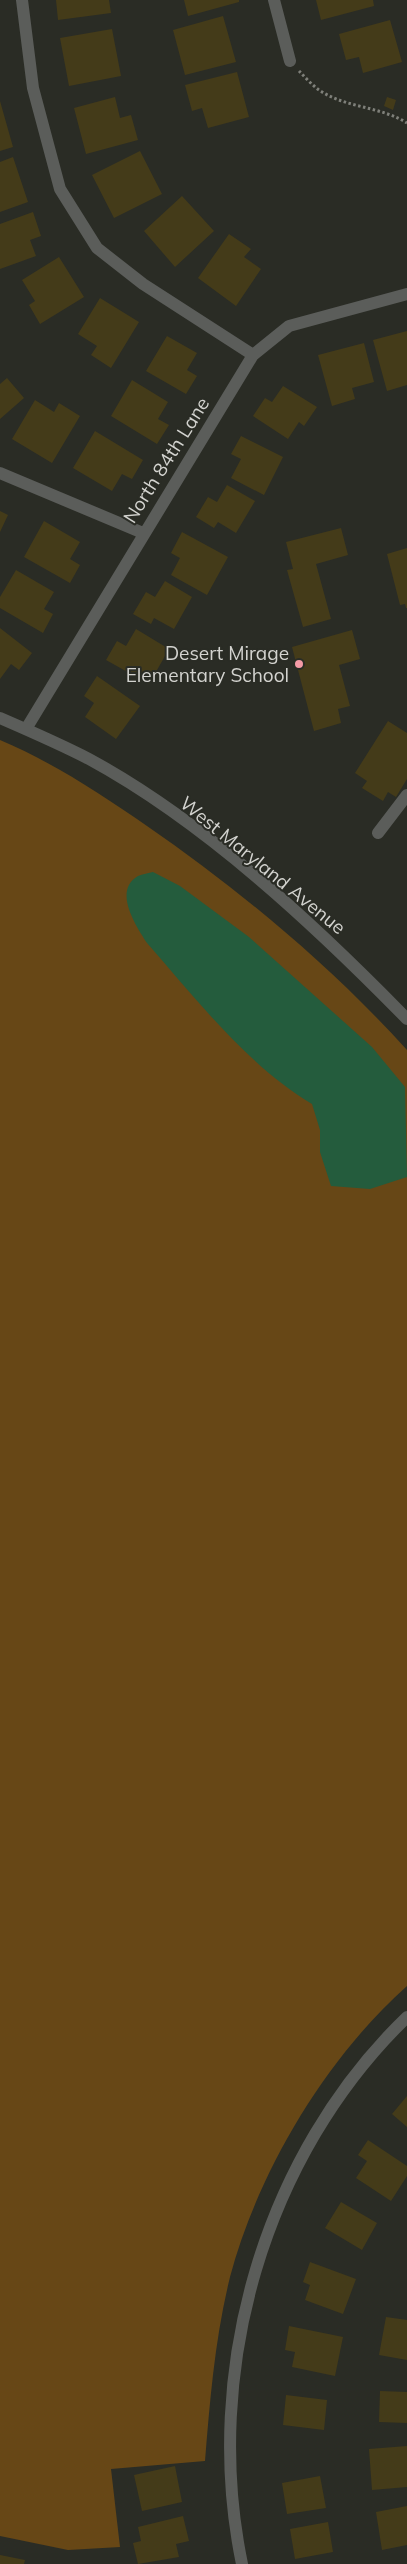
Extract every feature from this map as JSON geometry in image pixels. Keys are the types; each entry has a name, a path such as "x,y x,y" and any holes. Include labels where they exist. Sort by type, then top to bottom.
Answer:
{"street":[{"path":"22,0 34,88 60,189 97,248 142,284 253,355"},
{"path":"274,0 290,62"},
{"name":"North 84th Lane","path":"26,729 143,533 253,355 289,326 407,294"},
{"path":"0,473 143,533"},
{"name":"West Maryland Avenue","path":"0,718 89,759 120,778 209,840 307,921 407,1019"},
{"path":"378,832 407,795"},
{"path":"242,2564 232,2504 231,2410 241,2332 259,2260 280,2202 316,2133 359,2071 407,2017"}],"path":[{"path":"290,62 319,90 348,102 399,118 407,123"}],"shaded area":[{"path":"0,740 57,768 94,791 147,826 216,876 316,959 407,1050 407,1986 377,2015 322,2082 277,2158 258,2198 242,2237 230,2277 220,2323 205,2461 111,2469 120,2547 68,2550 0,2536"},
{"path":"153,872 180,886 249,937 372,1047 405,1087 407,1177 370,1189 331,1186 320,1152 320,1130 312,1104 288,1088 244,1051 204,1009 147,943 138,928 129,909 127,891 131,883 138,876"}],"building":[{"path":"56,0 109,0 111,13 58,20"},
{"path":"184,0 239,0 239,2 188,16"},
{"path":"316,0 373,0 374,6 321,20"},
{"path":"223,16 236,62 185,75 173,30"},
{"path":"390,20 402,62 363,73 359,57 346,60 339,34"},
{"path":"112,29 121,76 69,86 60,38"},
{"path":"237,72 249,117 208,128 202,108 192,111 185,85"},
{"path":"115,97 120,118 131,115 138,140 86,154 74,108"},
{"path":"387,97 396,100 393,110 384,106"},
{"path":"0,101 13,147 0,151"},
{"path":"140,151 162,194 114,218 92,175"},
{"path":"13,157 28,202 0,212 0,162"},
{"path":"182,196 214,231 175,267 144,231"},
{"path":"33,212 41,236 30,240 36,256 0,269 0,224"},
{"path":"229,234 251,249 244,257 261,269 236,306 198,278"},
{"path":"59,257 84,297 40,324 29,305 35,301 22,280"},
{"path":"100,298 139,322 111,368 91,355 97,346 78,334"},
{"path":"407,331 407,385 387,391 373,340"},
{"path":"167,336 197,353 187,370 197,376 186,394 146,371"},
{"path":"364,343 374,382 352,388 355,399 332,406 318,355"},
{"path":"7,378 24,398 0,419 0,384"},
{"path":"132,380 168,402 158,419 169,425 157,444 111,416"},
{"path":"283,386 317,407 304,426 299,422 288,439 253,416 265,398 272,402"},
{"path":"35,400 54,412 59,403 80,416 52,463 12,439"},
{"path":"95,431 143,460 132,479 122,474 112,491 73,468"},
{"path":"241,436 283,457 264,495 231,478 241,459 231,454"},
{"path":"227,485 255,501 236,533 218,522 214,528 196,517 208,497 217,502"},
{"path":"0,511 8,515 0,532"},
{"path":"44,521 80,542 70,559 80,565 70,583 24,557"},
{"path":"341,528 348,555 316,564 331,619 303,627 287,570 293,569 286,542"},
{"path":"182,532 228,557 207,595 171,575 180,558 171,553"},
{"path":"407,548 406,608 405,604 400,605 387,554"},
{"path":"16,570 54,592 44,609 53,614 43,633 0,608 0,597"},
{"path":"165,581 192,597 174,629 154,618 151,624 133,614 146,592 155,597"},
{"path":"0,628 32,653 19,670 11,664 0,679"},
{"path":"136,629 169,649 149,684 106,660 117,641 126,646"},
{"path":"352,630 360,659 339,665 350,706 338,709 341,723 314,731 292,647"},
{"path":"97,676 140,706 116,739 85,717 94,703 84,696"},
{"path":"388,721 407,733 407,779 396,797 388,792 383,801 362,788 367,781 355,773"},
{"path":"407,2096 407,2127 392,2114"},
{"path":"368,2140 407,2166 407,2176 391,2201 356,2178 367,2161 358,2155"},
{"path":"341,2202 377,2223 362,2250 325,2228"},
{"path":"310,2262 356,2279 343,2314 305,2300 310,2285 303,2282"},
{"path":"386,2317 407,2320 407,2360 379,2355"},
{"path":"289,2326 343,2337 335,2376 292,2367 295,2352 285,2350"},
{"path":"380,2391 407,2392 407,2423 379,2422"},
{"path":"286,2395 327,2400 324,2430 283,2425"},
{"path":"407,2446 407,2487 372,2490 369,2449"},
{"path":"175,2466 182,2502 142,2511 134,2475"},
{"path":"320,2476 326,2508 287,2514 282,2483"},
{"path":"407,2506 407,2545 382,2550 376,2512"},
{"path":"183,2516 189,2541 176,2544 179,2557 138,2564 133,2543 141,2541 138,2527"},
{"path":"328,2522 333,2552 295,2559 290,2529"},
{"path":"0,2555 25,2560 24,2564 0,2564"}],"place":[{"name":"Desert Mirage Elementary School","path":"299,664"}]}
